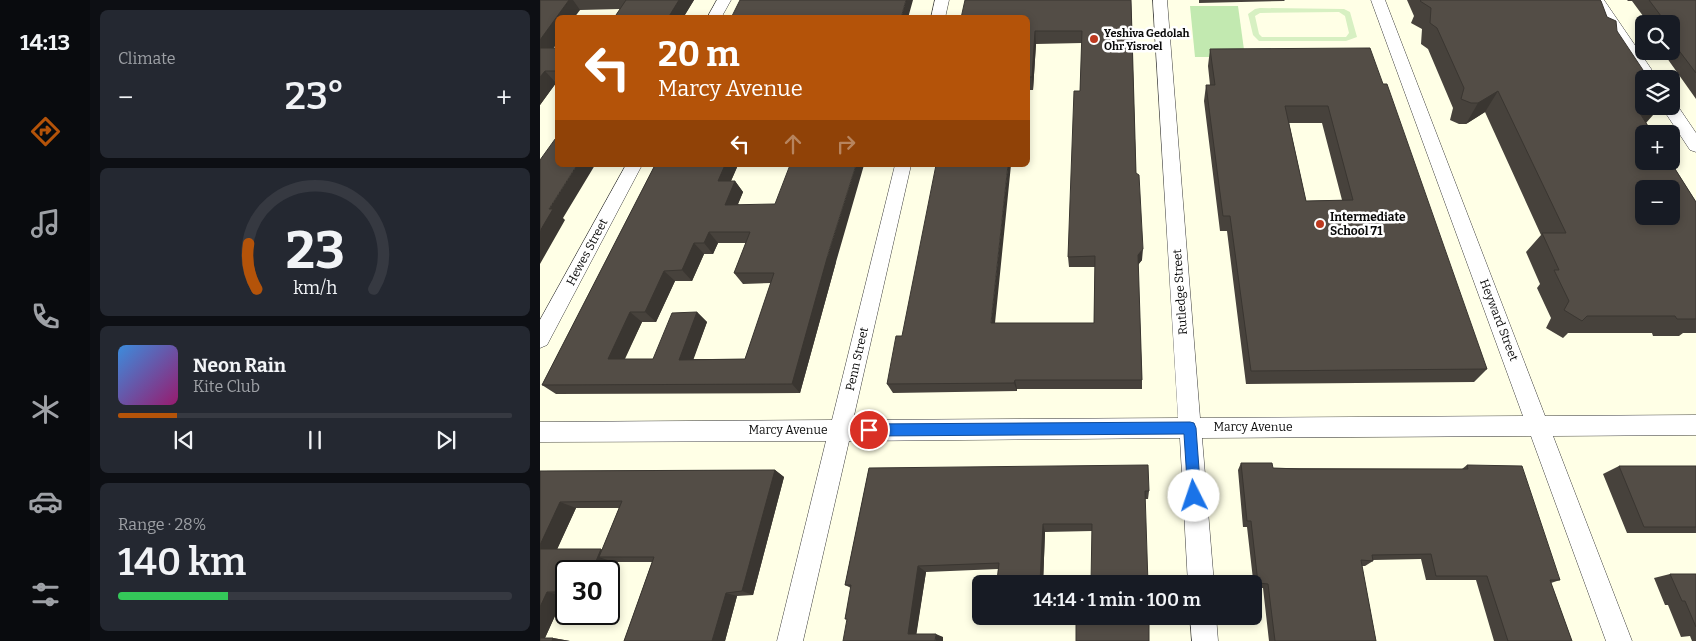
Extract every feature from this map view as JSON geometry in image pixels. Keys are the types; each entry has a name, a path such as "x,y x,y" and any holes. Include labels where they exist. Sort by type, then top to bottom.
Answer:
{"street":[{"path":"716,15 724,0"},
{"path":"939,15 942,0"},
{"name":"Rutledge Street","path":"1160,0 1199,575"},
{"name":"Heyward Street","path":"1378,0 1619,641"},
{"path":"1597,0 1644,70"},
{"path":"1675,115 1696,146"},
{"name":"Hewes Street","path":"540,339 633,167"},
{"name":"Penn Street","path":"790,641 903,167"},
{"name":"Marcy Avenue","path":"540,432 1696,425"},
{"path":"1203,625 1204,641"}],"green space":[{"path":"1190,6 1238,6 1245,57 1195,57"},
{"path":"1255,9 1344,9 1350,12 1357,37 1346,41 1259,41 1253,35 1248,14","holes":["1339,12 1345,16 1349,33 1346,37 1262,37 1259,34 1255,16 1260,13"]}],"building":[{"path":"540,0 569,0 558,15 555,15 555,19 540,40"},
{"path":"626,0 679,0 670,15 616,15"},
{"path":"740,0 906,0 902,15 732,15"},
{"path":"965,0 1131,0 1136,173 1139,175 1143,249 1138,255 1142,380 1015,380 1014,383 887,384 896,336 902,336 936,167 1008,167 991,323 1094,323 1095,256 1068,257 1074,91 1080,91 1082,31 1035,31 1032,77 1030,77 1030,15 962,15"},
{"path":"1649,0 1696,0 1696,73 1680,52 1680,15 1660,15"},
{"path":"1420,1 1601,1 1607,17 1616,21 1617,31 1643,70 1635,70 1635,115 1641,115 1647,125 1635,125 1635,170 1676,170 1696,202 1696,319 1677,319 1675,316 1587,316 1582,321 1564,310 1569,301 1554,270 1559,270 1542,233 1566,233 1498,91 1478,103 1471,103 1461,99 1464,88 1437,28 1430,23 1431,8"},
{"path":"540,48 555,48 555,71 545,71 540,77"},
{"name":"Intermediate School 71","path":"1370,48 1383,84 1387,84 1487,369 1251,371 1230,216 1223,216 1206,85 1215,85 1210,49","holes":["1285,106 1328,106 1353,200 1306,201"]},
{"path":"555,139 555,167 576,167 549,209 553,209 540,231 540,160"},
{"path":"654,167 724,167 718,181 735,181 725,205 775,204 789,167 855,167 829,251 792,384 542,385","holes":["709,232 750,232 734,273 774,273 745,359 679,360 697,312 672,313 653,359 608,359 630,312 645,312 664,271 682,270 694,243 704,243"]},
{"path":"1241,463 1272,463 1273,468 1299,469 1468,469 1467,465 1522,466 1560,580 1550,580 1572,641 1508,641 1487,576 1436,576 1431,554 1372,555 1373,561 1361,560 1376,641 1275,641 1268,584 1262,583 1262,575 1257,575 1251,521 1247,521"},
{"path":"1148,465 1149,491 1145,491 1148,575 1091,575 1092,524 1043,524 1040,575 998,575 999,563 918,566 908,634 936,634 935,641 843,641 851,585 845,585 869,468"},
{"path":"1619,466 1696,466 1696,527 1644,527"},
{"path":"775,470 742,591 726,593 712,641 624,641 654,557 599,557 622,501 560,502 540,545 540,471"},
{"path":"540,549 601,549 596,560 555,560 555,592 547,592 540,607"},
{"path":"1670,574 1696,574 1696,627 1685,601 1682,601"},
{"path":"1076,625 1149,625 1149,641 1076,641"},
{"path":"540,638 553,638 552,641 540,641"}],"place":[{"name":"Yeshiva Gedolah Ohr Yisroel","path":"1094,39"},
{"name":"Intermediate School 71","path":"1320,224"}],"route":[{"path":"869,430 1190,428 1194,496"}]}
